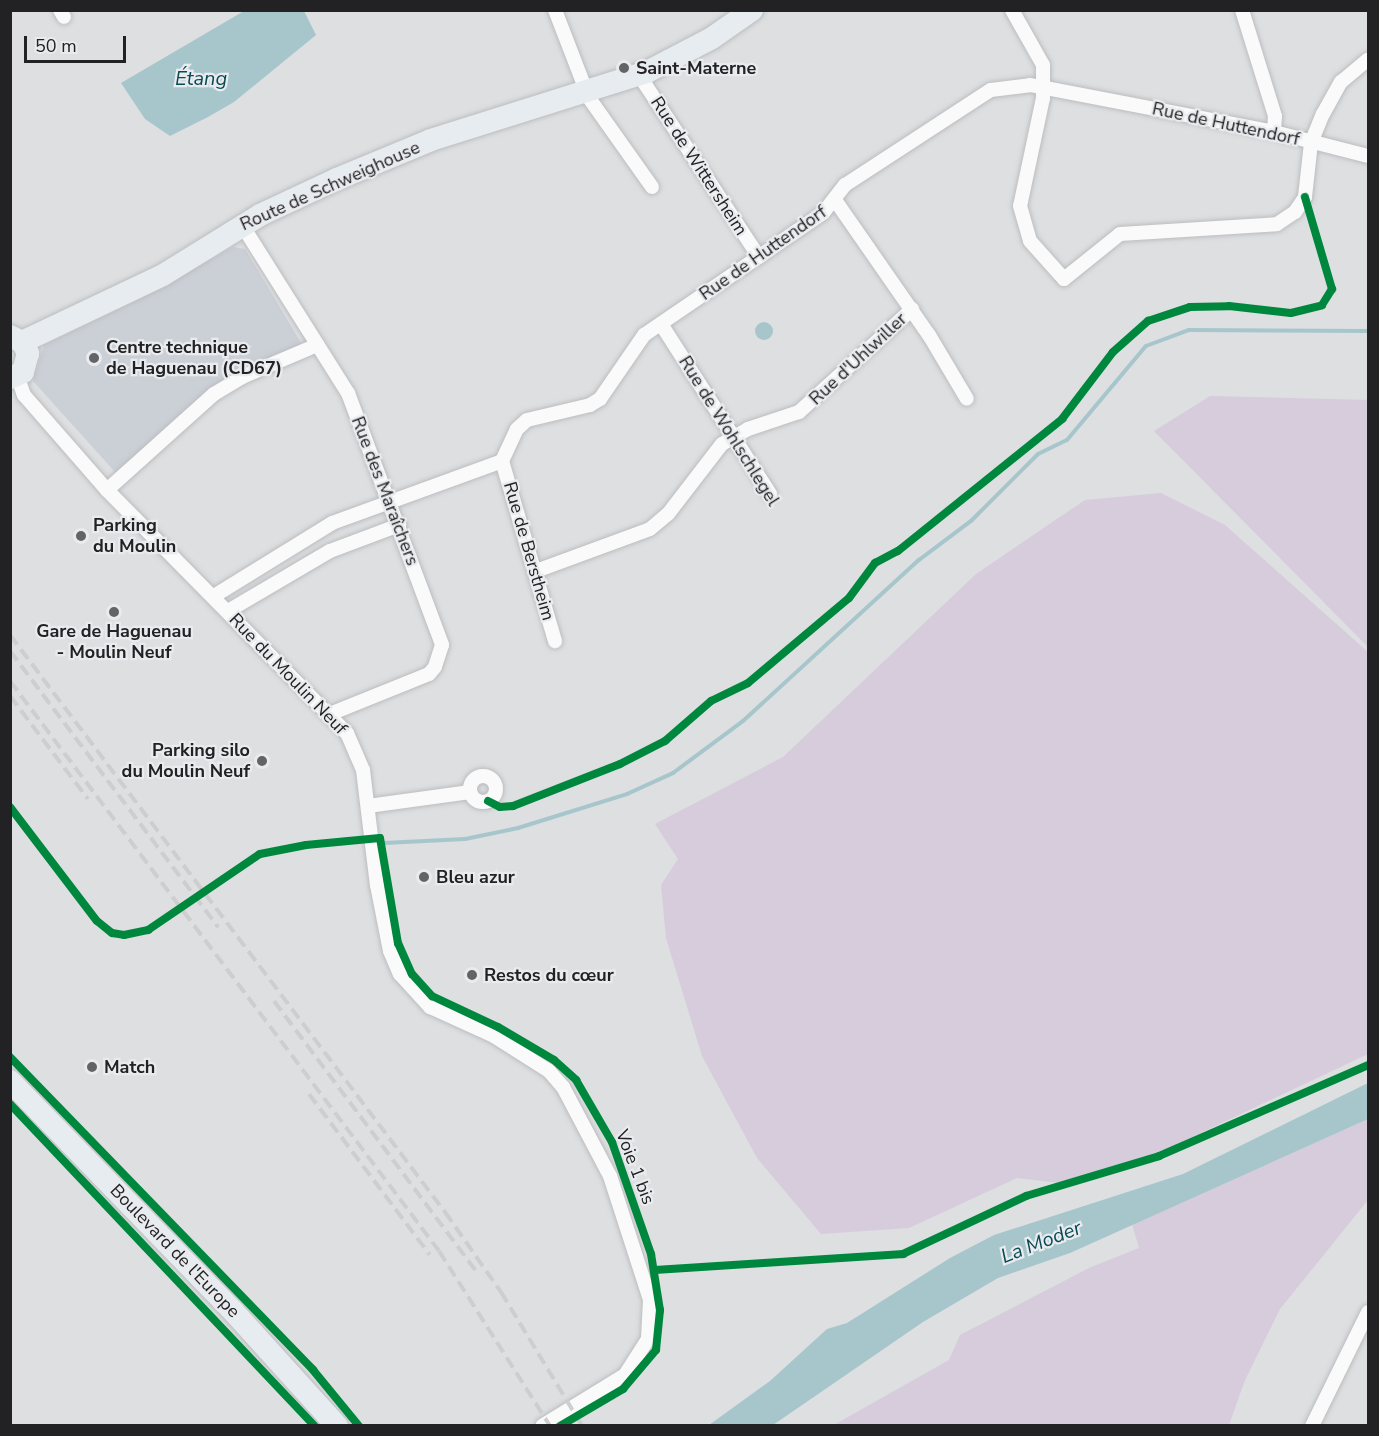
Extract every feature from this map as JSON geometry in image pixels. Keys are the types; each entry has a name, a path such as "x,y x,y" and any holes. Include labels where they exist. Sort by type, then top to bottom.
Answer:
{"main road":[{"name":"Route de Schweighouse","path":"16,339 163,275 242,225 337,179 427,142 639,75 712,38 752,10"},
{"path":"14,376 28,360 16,339"},
{"name":"Boulevard de l'Europe","path":"10,1081 240,1319 337,1425"}],"street":[{"path":"555,10 587,93 652,187"},
{"path":"1012,10 1043,65 1044,88 1020,206 1030,241 1064,279 1120,234 1277,224 1295,212 1305,197 1311,142 1341,81 1368,59"},
{"path":"1242,10 1275,116 1274,132"},
{"name":"Rue de Wittersheim","path":"639,75 759,257"},
{"name":"Rue de Huttendorf","path":"502,460 517,429 526,420 582,409 600,399 644,335 823,213 836,200 845,185 991,90 1044,88 1274,132 1368,156"},
{"path":"836,200 912,309 967,399"},
{"name":"Rue des Maraîchers","path":"242,225 348,393 392,502 442,645 439,657 429,674 330,714"},
{"name":"Rue d'Uhlwiller","path":"536,571 650,529 668,514 722,444 734,436 799,412 912,309"},
{"name":"Rue de Wohlschlegel","path":"661,324 770,494"},
{"path":"107,490 214,394 242,377 317,345"},
{"name":"Rue du Moulin Neuf","path":"14,376 24,395 107,490 347,733 360,758 388,941 404,981 430,1007 494,1036 549,1071 563,1087 610,1176 640,1262 651,1319 648,1339 638,1359 614,1383 542,1425"},
{"path":"214,596 304,538 332,523 502,460"},
{"name":"Rue de Berstheim","path":"502,460 555,641"},
{"path":"228,611 315,559 399,525"},
{"path":"304,538 315,559"},
{"path":"368,806 470,792"},
{"path":"1312,1425 1368,1312"}],"shaded area":[{"name":"Centre technique de Haguenau (CD67)","path":"233,247 245,249 303,346 230,379 115,472 33,381 44,345 142,298"},
{"path":"1210,396 1368,400 1368,647 1154,431"},
{"path":"1161,493 1225,525 1368,652 1368,1054 1167,1149 1060,1183 1017,1178 909,1228 821,1234 757,1158 702,1056 666,938 661,885 678,859 655,824 783,757 976,574 1085,500"},
{"path":"1368,1119 1368,1200 1280,1309 1245,1380 1229,1425 832,1426 949,1360 960,1335 1089,1268 1139,1248 1132,1224"}],"water":[{"name":"Étang","path":"244,11 304,11 316,35 234,102 170,136 145,119 121,83"},
{"path":"764,322 770,325 773,331 770,337 764,340 758,337 755,331 758,325"},
{"name":"La Moder","path":"1368,1083 1368,1119 1070,1253 998,1278 923,1322 773,1425 709,1425 770,1381 827,1329 847,1323 950,1258 994,1235 1183,1174"}],"waterway":[{"path":"384,843 465,839 518,828 627,794 673,773 743,721 919,560 972,520 1038,454 1067,440 1146,346 1189,330 1368,331"}],"railway":[{"path":"10,635 445,1212 501,1292 582,1426"},
{"path":"10,651 218,927"},
{"path":"10,681 439,1251 550,1426"},
{"path":"10,696 88,799"},
{"path":"274,1001 475,1270"},
{"path":"309,1094 430,1255"}],"cycle path":[{"path":"488,801 500,807 513,806 620,764 665,741 711,701 748,683 849,598 875,563 898,551 1062,419 1113,352 1148,321 1190,307 1229,306 1291,313 1322,305 1332,289 1305,197"},
{"name":"Voie 1 bis","path":"10,807 97,921 112,933 124,935 148,930 260,854 306,845 380,838 398,943 412,974 432,996 498,1027 554,1060 576,1080 612,1142 651,1254 660,1310 656,1350 623,1389 560,1426"},
{"path":"10,1057 313,1370 359,1426"},
{"path":"655,1270 903,1254 1026,1196 1159,1156 1368,1065"},
{"path":"10,1104 314,1426"}],"place":[{"name":"Saint-Materne","path":"624,68"},
{"name":"Centre technique de Haguenau (CD67)","path":"94,358"},
{"name":"Parking du Moulin","path":"81,536"},
{"name":"Gare de Haguenau - Moulin Neuf","path":"114,612"},
{"name":"Parking silo du Moulin Neuf","path":"262,761"},
{"name":"Bleu azur","path":"424,877"},
{"name":"Restos du cœur","path":"472,975"},
{"name":"Match","path":"92,1067"}]}
